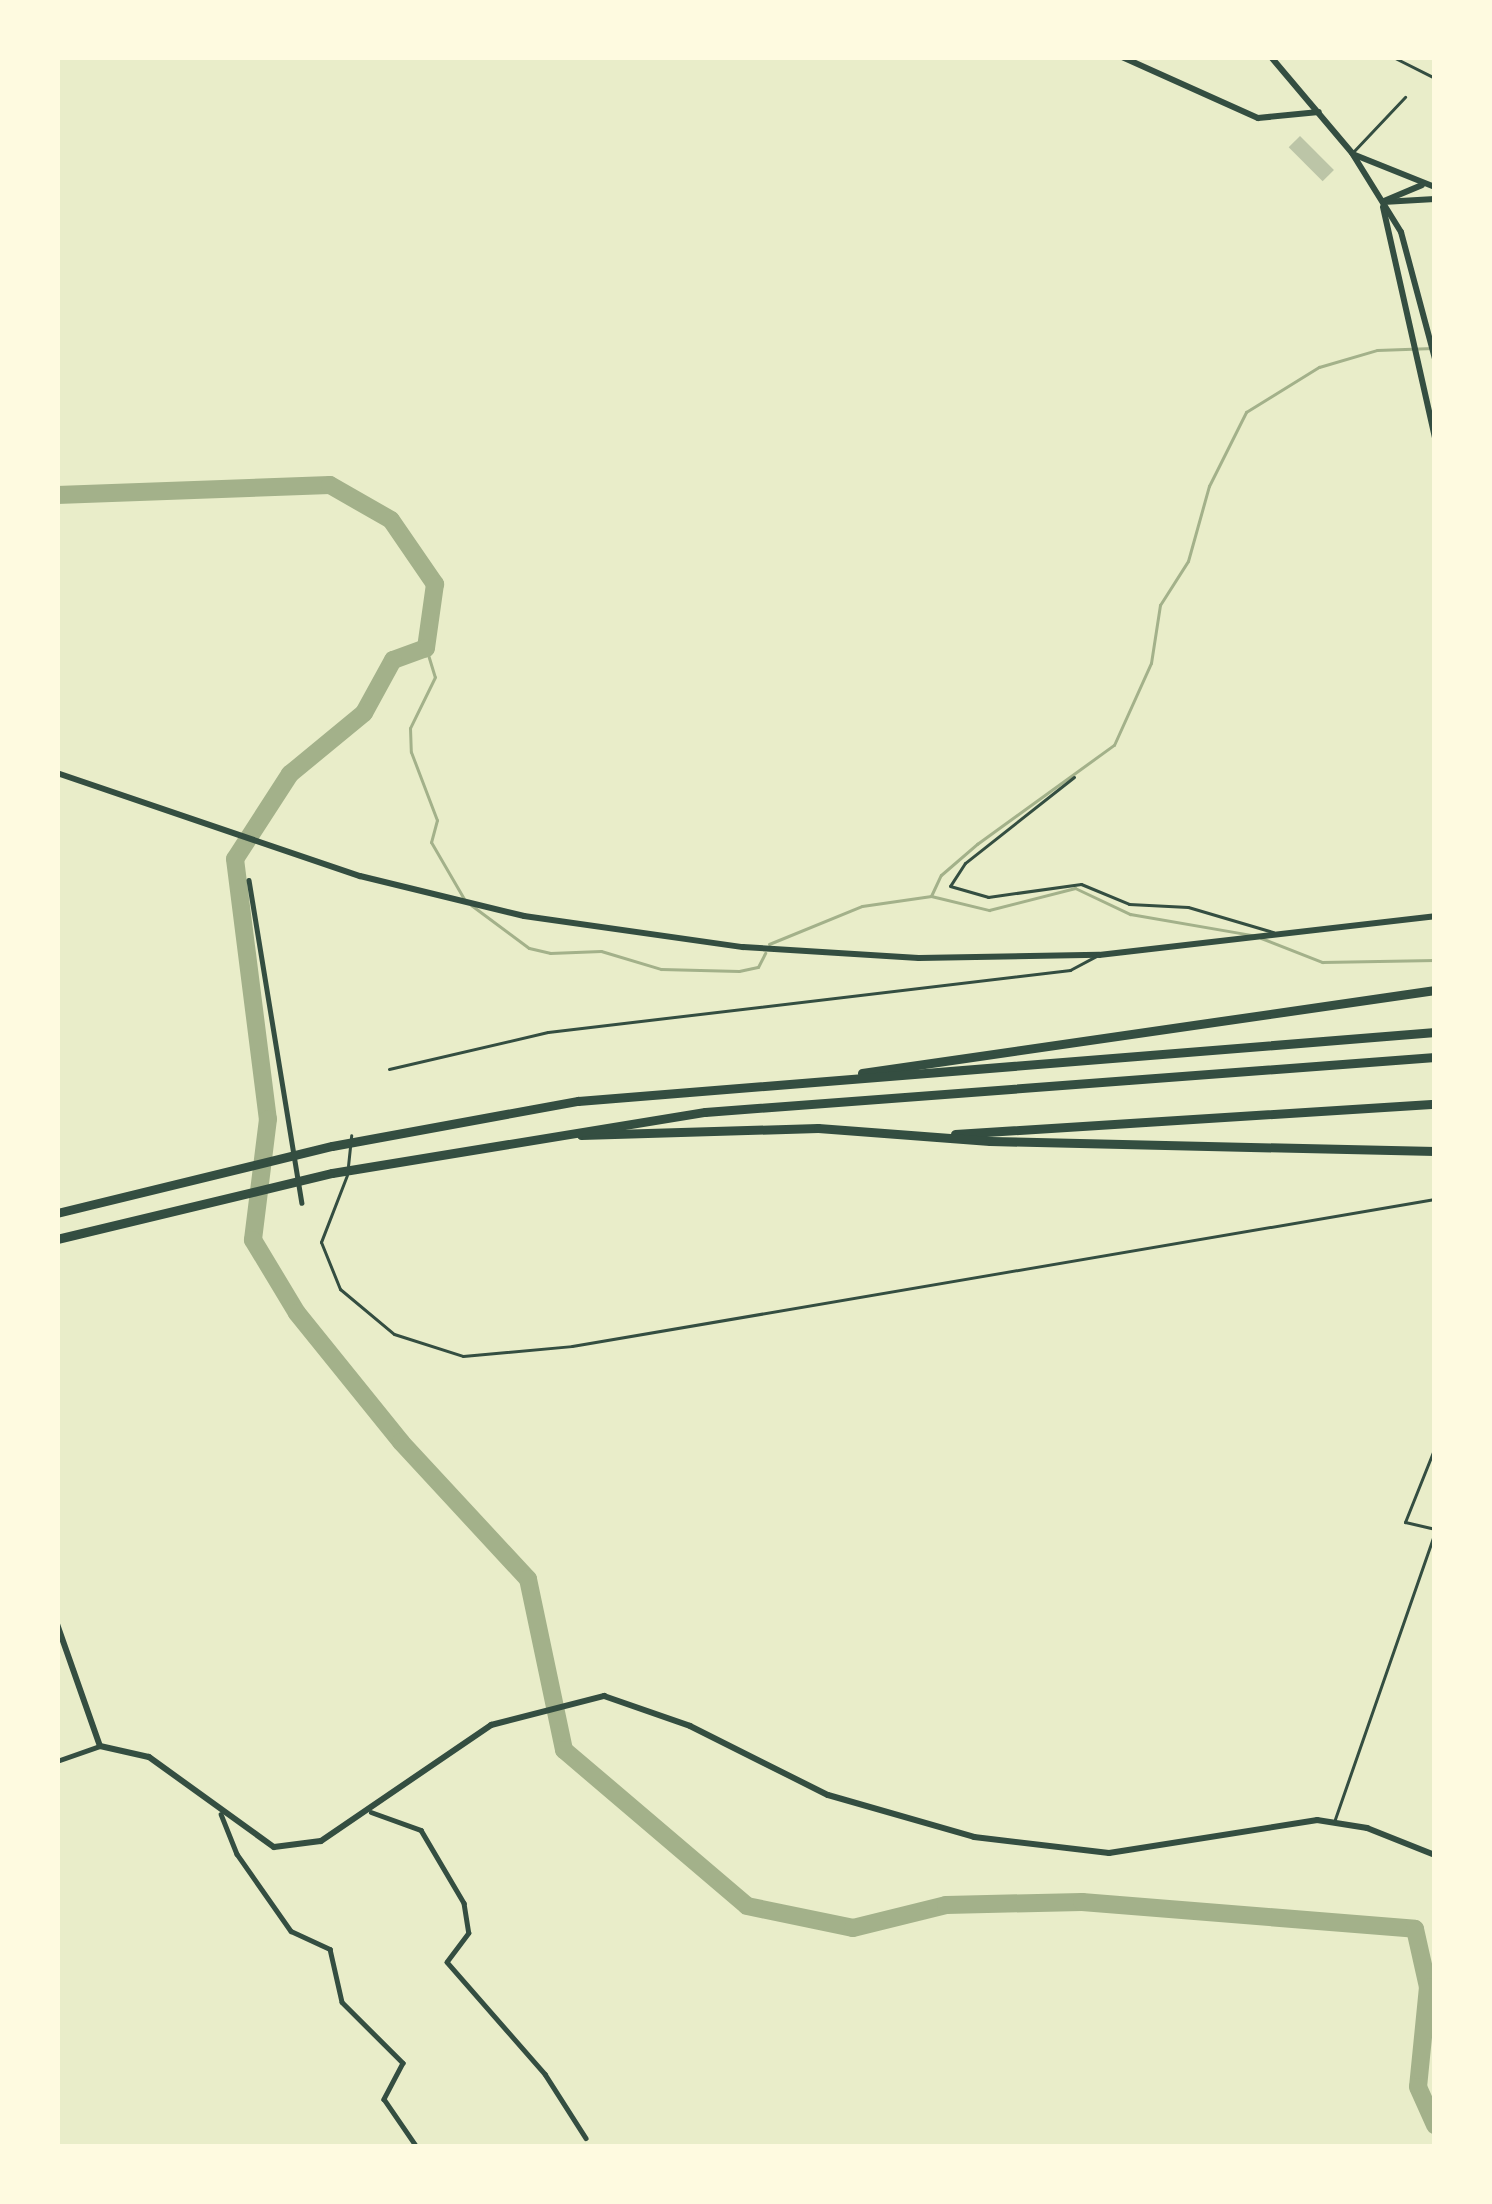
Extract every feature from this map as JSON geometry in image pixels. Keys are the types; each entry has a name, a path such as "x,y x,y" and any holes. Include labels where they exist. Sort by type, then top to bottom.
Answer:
{"highway":[{"path":"816,1082 1435,990"},
{"path":"57,1213 332,1145 578,1101 1435,1032"},
{"path":"57,1239 215,1197 558,1134 880,1094 1435,1057"},
{"path":"914,1137 1435,1104"},
{"path":"558,1134 818,1128 914,1137 1435,1150"}],"street":[{"path":"1270,57 1352,153 1401,232 1435,359"},
{"path":"1126,58 1258,118 1319,112"},
{"path":"1352,153 1430,186"},
{"path":"1383,202 1430,186"},
{"path":"1383,202 1435,200"},
{"path":"1383,202 1435,437"},
{"path":"57,773 224,835 524,916 743,947 1099,955 1435,916"},
{"path":"250,880 302,1203"},
{"path":"57,1624 100,1746"},
{"path":"57,1761 100,1746 149,1757 259,1841 288,1848 322,1840 371,1812 454,1744 491,1725 604,1696 690,1726 828,1796 974,1837 1108,1853 1283,1820 1335,1821 1435,1855"},
{"path":"371,1812 421,1830 464,1903 469,1933 447,1962 544,2074 586,2138"},
{"path":"221,1814 237,1854 291,1931 330,1949 343,2002 403,2063 384,2099 417,2147"}],"lane":[{"path":"1393,57 1435,78"},
{"path":"1352,153 1405,98"},
{"path":"1074,777 965,862 950,886 988,898 1081,884 1129,904 1188,907 1275,935"},
{"path":"389,1069 548,1032 1070,970 1099,955"},
{"path":"351,1136 347,1175 321,1241 326,1266 372,1321 463,1356 572,1346 1435,1198"},
{"path":"1335,1821 1435,1531 1405,1522 1435,1447"}],"building":[{"path":"1300,136 1334,170 1323,181 1289,147"}],"waterway":[{"path":"931,896 941,875 977,844 1114,745 1151,663 1160,605 1188,561 1209,486 1246,412 1319,367 1377,350 1433,348"},
{"path":"57,495 330,485 391,520 435,584 426,648 393,660 364,713 290,774 235,859 268,1119 253,1240 297,1313 401,1442 528,1579 564,1750 747,1906 853,1928 946,1905 1082,1902 1415,1929 1428,1987 1418,2087 1435,2125"},
{"path":"426,648 435,677 410,728 411,752 437,820 431,842 464,899"},
{"path":"769,944 862,906 931,896 989,910 1075,888 1130,914 1252,935"},
{"path":"471,905 529,948 550,953 601,951 661,969 739,971 758,967 765,953"},
{"path":"1261,938 1322,962 1435,960"}]}
